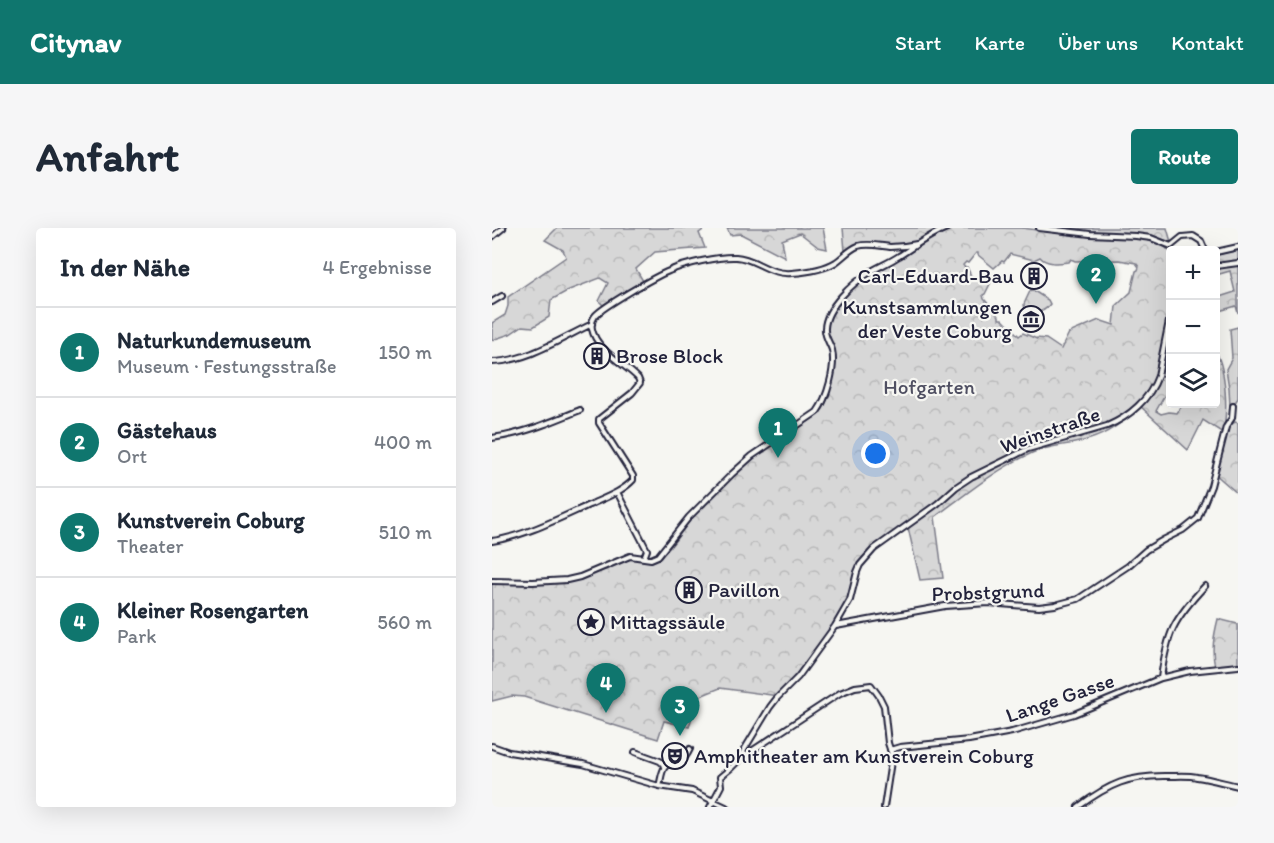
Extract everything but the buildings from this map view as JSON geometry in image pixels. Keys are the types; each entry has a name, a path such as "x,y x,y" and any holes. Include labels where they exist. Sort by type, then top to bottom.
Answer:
{"street":[{"path":"492,237 503,228"},
{"path":"492,581 567,580 580,577 630,556 651,559 658,556 697,509 748,460 817,412 823,404 832,366 831,349 824,331 830,312 837,302 868,274 947,228"},
{"path":"1039,228 1151,238 1171,246 1182,237 1193,236 1204,246"},
{"path":"492,541 535,528 617,492 632,482 633,476 598,421 633,393 640,381 598,342 594,334 592,324 596,314 606,307 668,271 708,260 744,258 776,273 794,273 827,266 863,245 903,247 917,244"},
{"path":"892,247 896,252 896,258"},
{"path":"1220,251 1238,248"},
{"path":"1220,265 1238,263"},
{"path":"492,301 502,296"},
{"path":"492,362 517,359 592,324"},
{"name":"Weinstraße","path":"835,626 850,600 857,572 866,557 956,487 971,477 1028,449 1118,422 1139,405 1155,386 1166,336"},
{"name":"Probstgrund","path":"835,626 945,606 988,603 1039,607 1078,599 1128,566 1146,550 1183,530 1198,518 1211,486 1226,427 1232,418 1233,406"},
{"path":"492,438 533,429 580,410"},
{"path":"617,492 647,550 644,558"},
{"path":"1161,678 1165,650 1175,623 1205,586"},
{"path":"741,758 770,707 798,677 835,626"},
{"name":"Lange Gasse","path":"890,750 1012,732 1074,714 1161,678 1190,671 1238,666"},
{"path":"710,807 721,786 720,777 741,758 840,693 864,685 872,686 884,706 891,755 884,807"},
{"path":"492,746 509,752 583,764 659,786 692,791 726,807"},
{"path":"659,786 664,768 668,764 682,761 690,749"},
{"path":"635,752 660,761 664,768"},
{"path":"1078,807 1110,786 1148,776 1191,776 1238,786"}],"green space":[{"path":"557,228 706,228 699,233 705,248 655,252 636,269 643,281 603,305 599,301 608,283 600,278 551,300 549,317 533,327 522,326 510,334 492,340 492,323 505,315 508,297 566,257 563,250 545,240"},
{"path":"727,228 823,228 827,249 818,247 800,233 782,240 785,257 741,234 730,235"},
{"path":"843,228 941,228 913,244 895,246 858,244 845,251"},
{"name":"Hofgarten","path":"953,228 1022,228 1075,235 1144,239 1162,244 1166,248 1166,395 1156,411 1161,414 1177,413 1180,408 1220,408 1220,363 1225,391 1223,433 1203,420 1188,450 1140,406 1117,426 1104,433 1083,441 1039,450 1019,459 982,482 935,517 943,578 920,580 907,523 865,555 856,570 842,612 778,696 720,688 698,697 689,727 664,721 658,739 524,697 512,696 492,701 492,583 571,582 628,558 648,560 660,557 704,504 745,464 810,421 823,409 830,389 835,356 827,329 832,311 860,282 921,243","holes":["976,253 994,268 1002,261 1004,262 1010,254 1034,260 1040,257 1053,263 1069,262 1071,259 1075,261 1119,260 1136,263 1139,267 1131,292 1116,306 1114,325 1099,320 1069,333 1061,349 1046,339 1037,339 1023,333 1019,336 1002,319 999,319 983,295 991,282 976,278 973,280 967,267 963,265 968,263"]},
{"path":"1055,228 1167,228 1171,242 1135,234 1092,233"},
{"path":"1238,250 1238,313 1236,306 1220,311 1220,297 1235,292 1230,271 1220,274 1220,254"},
{"path":"1031,289 1048,300 1050,304 1042,311 1025,310 1024,304"},
{"path":"1238,327 1238,398 1230,407 1226,369 1232,358 1230,329"},
{"path":"1235,422 1238,423 1238,494 1214,473 1227,427"},
{"path":"1218,619 1238,624 1238,665 1215,667 1213,655"}],"place":[{"name":"Carl-Eduard-Bau","path":"1034,276"},
{"name":"Gästehaus","path":"1096,304"},
{"name":"Kunstsammlungen der Veste Coburg","path":"1031,319"},
{"name":"Brose Block","path":"597,356"},
{"name":"Naturkundemuseum","path":"778,458"},
{"name":"Pavillon","path":"689,590"},
{"name":"Mittagssäule","path":"591,622"},
{"name":"Kleiner Rosengarten","path":"606,713"},
{"name":"Kunstverein Coburg","path":"680,736"},
{"name":"Amphitheater am Kunstverein Coburg","path":"675,756"}]}
